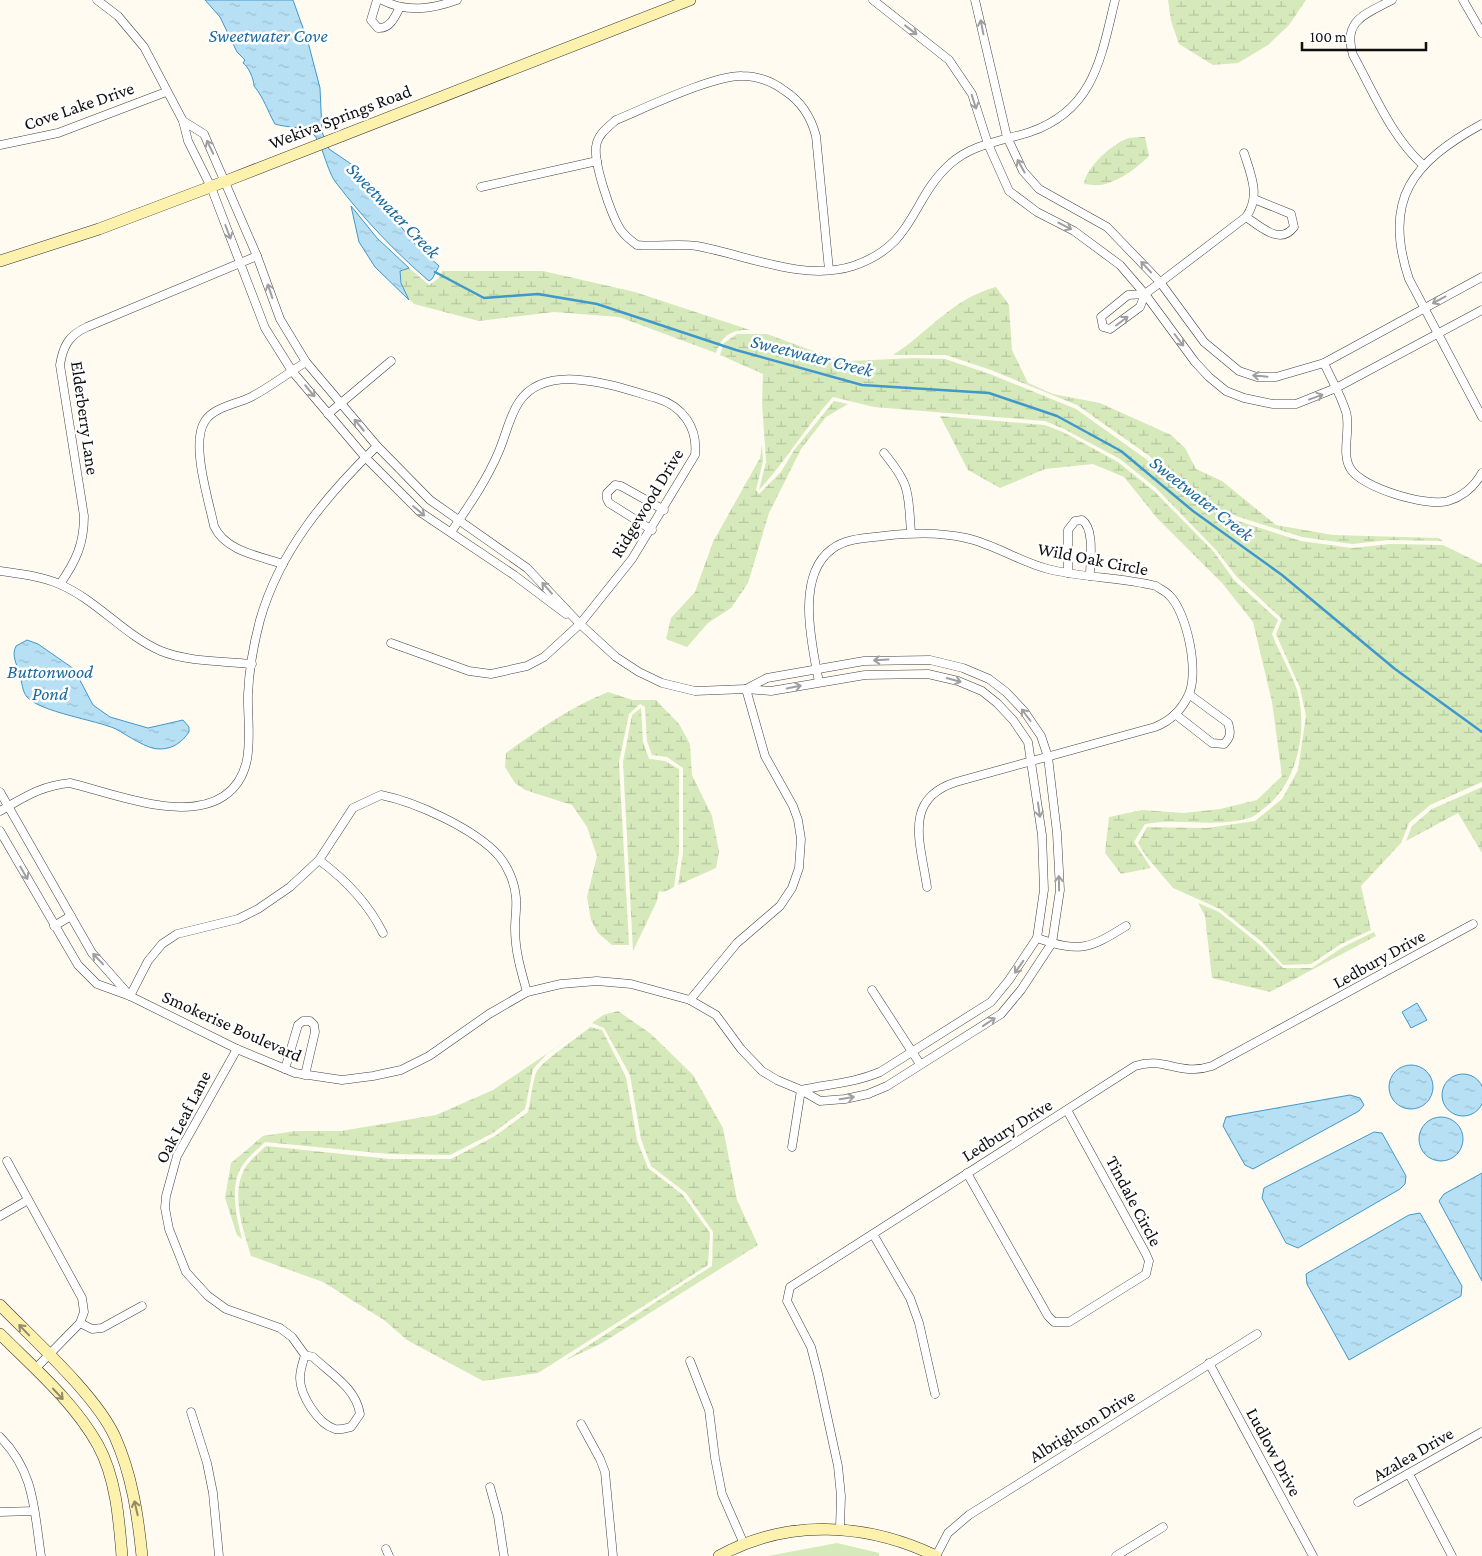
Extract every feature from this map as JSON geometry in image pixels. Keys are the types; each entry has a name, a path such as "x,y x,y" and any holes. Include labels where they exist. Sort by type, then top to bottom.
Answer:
{"street":[{"path":"97,0 118,16 144,47 166,92 183,121 188,141 211,187 265,328 292,371 365,457 420,512 580,624"},
{"path":"377,0 371,20 378,28 386,27 400,7"},
{"path":"382,0 400,7 439,6 457,0"},
{"name":"Wekiva Springs Road","path":"0,261 99,229 211,187 690,0"},
{"path":"873,0 949,60 972,94 988,144 1009,190 1037,212 1074,231 1120,265 1195,362 1226,391 1244,398 1273,404 1296,404 1336,388 1482,310"},
{"path":"975,0 1007,137 1023,171 1040,189 1107,227 1160,282 1204,342 1239,371 1257,377 1276,377 1324,363 1482,277"},
{"path":"829,270 816,136 812,122 794,97 780,87 762,79 742,76 721,78 616,120 604,130 596,146 597,161 616,220 629,240 637,245 684,245 806,270 829,270 852,266 880,254 909,225 936,177 968,151 1007,137 1029,132 1051,122 1072,107 1088,88 1102,58 1115,0"},
{"path":"1392,0 1363,15 1350,31 1349,41 1353,55 1398,138 1423,165"},
{"path":"1463,0 1482,33"},
{"name":"Cove Lake Drive","path":"0,145 58,133 166,92"},
{"path":"183,121 204,134 257,256 280,318 306,362 377,446 430,500 460,519 533,573 580,624 616,657 639,672 662,683 695,691 771,691 865,675 928,674 958,681 982,691 997,702 1013,720 1028,742 1042,835 1044,890 1037,938 1009,980 991,1002 957,1026 864,1080 801,1090 792,1148"},
{"path":"1482,124 1452,140 1423,165 1415,178 1399,215 1398,235 1401,256 1409,279 1482,417"},
{"path":"1144,294 1140,307 1110,329 1103,327 1101,317 1128,295 1144,294 1246,217 1252,209 1254,185 1244,153"},
{"path":"481,187 597,161"},
{"path":"1246,217 1272,234 1281,236 1289,233 1294,227 1291,214 1254,199"},
{"name":"Elderberry Lane","path":"60,584 75,563 84,534 84,516 60,365 62,351 66,342 76,332 87,327 257,256"},
{"path":"328,414 391,361"},
{"path":"283,564 236,548 217,534 203,472 199,439 205,421 212,413 252,396 306,362"},
{"path":"1324,363 1346,412 1349,466 1364,482 1380,490 1430,501 1446,502 1462,495 1475,485 1482,473"},
{"name":"Ridgewood Drive","path":"391,643 470,671 491,674 527,666 544,657 580,624 632,560 652,530 696,455 697,443 694,429 687,418 675,407 661,400 623,389 570,379 538,384 528,390 519,401 488,475 451,532"},
{"path":"0,811 39,788 70,784 166,806 190,806 208,803 224,796 241,780 247,763 252,664 261,619 283,564 317,510 340,481 377,446"},
{"path":"884,453 899,472 907,487 911,533"},
{"path":"652,530 610,503 606,499 607,493 615,485 621,486 664,510"},
{"path":"1068,573 1068,530 1075,521 1082,520 1086,523 1089,530 1090,576"},
{"name":"Wild Oak Circle","path":"819,682 810,640 809,608 811,593 821,561 832,548 856,539 934,532 968,538 1015,558 1068,573 1156,586 1170,595 1181,614 1188,632 1193,674 1190,694 1176,714 1167,722 1155,726 941,787 931,794 921,810 918,827 927,887"},
{"path":"0,570 42,578 60,584 75,592 142,640 162,651 180,656 252,664"},
{"path":"928,674 930,660"},
{"name":"Smokerise Boulevard","path":"0,831 78,965 96,984 130,996 237,1049 285,1069 342,1080 401,1070 430,1056 489,1014 527,992 561,984 597,981 631,984 690,1000 716,1015 741,1049 762,1071 776,1080 801,1090 820,1101 846,1099 868,1094 887,1086 920,1064 965,1039 1001,1014 1021,990 1052,943 1060,890 1057,834 1048,757 1041,736 1024,712 1006,692 980,675 963,668 930,660 864,661 816,668 767,678 746,690"},
{"path":"690,1000 737,942 780,906 792,888 799,868 802,839 798,820 793,806 765,756 746,690"},
{"path":"1176,714 1212,743 1224,744 1230,738 1231,731 1228,724 1190,694"},
{"name":"Smokerise Boulevard","path":"0,792 92,953 130,996"},
{"path":"130,996 148,961 162,944 177,934 214,927 238,919 258,909 290,887 319,860 353,808 381,795 425,808 480,840 499,856 512,879 517,899 515,930 517,959 527,992"},
{"path":"319,860 351,888 376,918 384,933"},
{"path":"54,926 71,916"},
{"name":"Ledbury Drive","path":"840,1528 841,1496 838,1466 818,1374 811,1347 789,1306 787,1295 797,1281 1067,1110 1117,1076 1142,1064 1158,1062 1188,1071 1198,1071 1212,1066 1473,924"},
{"path":"1037,938 1065,946 1092,946 1126,926"},
{"path":"872,990 920,1064"},
{"path":"285,1069 298,1025 310,1021 314,1025 315,1032 305,1074"},
{"name":"Oak Leaf Lane","path":"237,1049 177,1156 169,1175 164,1208 169,1229 186,1272 208,1296 226,1309 280,1328 292,1337 305,1354 313,1357 350,1391 358,1402 359,1417 351,1427 344,1429 334,1428 322,1421 304,1393 300,1377 305,1354"},
{"name":"Tindale Circle","path":"967,1173 1048,1316 1054,1322 1069,1322 1146,1274 1149,1261 1146,1254 1067,1110"},
{"path":"7,1161 82,1298 84,1312 80,1323 35,1369"},
{"path":"0,1216 28,1200"},
{"path":"873,1234 910,1298 919,1323 935,1394"},
{"path":"0,1305 49,1355 101,1413 115,1435 126,1463 138,1516 142,1556"},
{"path":"80,1323 92,1329 102,1328 142,1306"},
{"path":"0,1334 79,1416 98,1445 106,1464 119,1514 122,1556"},
{"name":"Albrighton Drive","path":"936,1556 948,1533 962,1520 1257,1334"},
{"path":"690,1361 709,1410 714,1458 722,1494 744,1544"},
{"name":"Ludlow Drive","path":"1209,1363 1313,1556"},
{"path":"191,1412 214,1493 219,1556"},
{"path":"582,1424 605,1472 613,1556"},
{"name":"Azalea Drive","path":"1358,1502 1482,1432"},
{"path":"0,1437 22,1467 32,1488 41,1556"},
{"path":"1409,1474 1452,1556"},
{"path":"490,1486 498,1516 504,1556"},
{"path":"0,1512 34,1511"},
{"path":"1116,1556 1163,1527"},
{"path":"719,1556 744,1544 792,1531 840,1528 884,1535 936,1556"}],"green space":[{"path":"1168,0 1306,0 1289,25 1268,45 1238,63 1213,65 1179,44 1171,21"},
{"path":"1145,137 1149,156 1133,170 1106,184 1084,184 1089,171 1108,150 1123,140"},
{"path":"409,268 429,285 439,278 442,271 543,271 635,292 750,330 729,334 721,342 716,353 619,317 554,312 479,321 414,304 405,293 400,275 400,271"},
{"path":"996,287 1009,305 1012,350 1028,383 1053,394 1100,403 1171,435 1185,448 1196,469 1222,481 1276,525 1333,535 1438,538 1443,541 1389,540 1352,544 1302,537 1239,517 1198,500 1148,455 1077,405 991,370 946,355 893,355 954,307 981,292"},
{"path":"737,334 767,334 827,356 851,361 914,358 945,359 990,374 1076,409 1146,459 1197,503 1238,521 1301,541 1352,548 1390,544 1443,545 1482,564 1482,782 1430,805 1409,823 1401,843 1361,886 1371,930 1341,944 1311,964 1283,965 1262,942 1220,909 1173,888 1146,856 1138,843 1147,827 1207,828 1255,821 1282,799 1298,770 1306,716 1300,688 1276,634 1282,619 1237,577 1216,550 1156,488 1120,459 1045,421 874,407 833,397 759,490 766,462 762,402 763,374 720,355 724,343"},
{"path":"834,401 848,404 826,417 801,449 769,513 748,583 731,608 708,623 687,647 666,639 671,618 695,592 713,542 760,458 762,444 763,461 756,490 759,494 781,472 795,449"},
{"path":"940,416 1045,425 1063,432 1118,462 1154,491 1214,552 1234,580 1278,620 1272,634 1297,690 1300,705 1301,737 1298,753 1286,783 1267,806 1254,816 1239,820 1212,823 1158,822 1145,824 1134,842 1151,868 1121,874 1105,853 1109,817 1142,810 1184,813 1220,809 1257,800 1282,776 1272,702 1253,622 1222,583 1157,518 1124,477 1093,464 1045,469 1000,488 968,470"},
{"path":"608,692 633,700 656,700 679,724 690,744 692,775 712,816 719,851 716,868 678,885 683,853 683,768 667,757 652,755 647,741 645,707 640,704 629,714 619,762 629,945 612,945 598,933 591,920 587,897 597,856 587,827 572,805 525,790 515,783 505,767 506,753 581,704"},
{"path":"641,708 643,742 649,759 665,761 679,769 679,852 674,887 664,892 659,891 657,901 633,951 623,762 632,715"},
{"path":"1482,787 1482,853 1458,813 1406,841 1412,826 1432,809"},
{"path":"1198,903 1219,912 1260,945 1283,968 1312,968 1343,947 1374,932 1376,936 1270,992 1212,978 1205,916"},
{"path":"618,1011 651,1034 693,1075 723,1128 737,1200 758,1245 602,1343 564,1361 712,1266 713,1232 686,1193 651,1166 641,1139 630,1075 604,1028 592,1023 603,1015"},
{"path":"590,1027 602,1030 626,1077 637,1140 648,1168 683,1195 710,1233 708,1265 538,1373 483,1381 407,1340 384,1320 323,1282 251,1256 241,1222 238,1198 239,1186 247,1165 266,1146 390,1159 451,1159 495,1136 528,1112 536,1073 539,1068"},
{"path":"579,1032 547,1054 533,1069 525,1109 493,1133 450,1155 389,1154 265,1142 245,1162 237,1179 235,1199 242,1239 237,1235 225,1198 231,1163 263,1136 295,1131 341,1131 436,1115 493,1090"},
{"path":"837,1543 879,1553 879,1556 768,1556"}],"water":[{"name":"Sweetwater Cove","path":"205,0 293,0 308,42 320,88 322,132 329,149 354,166 413,242 439,266 432,279 429,281 404,259 347,197 333,178 319,143 312,133 304,129 275,124 254,86 249,70 243,63 245,60 237,52 220,17"},
{"path":"351,206 377,238 409,268 400,271 401,283 409,300 375,267 359,242"},
{"name":"Buttonwood Pond","path":"27,640 38,644 74,669 93,705 110,717 148,728 183,720 189,727 189,732 180,742 173,746 165,749 155,749 116,729 56,711 34,702 24,692 14,657 16,646"},
{"path":"1417,1003 1427,1020 1411,1028 1402,1012"},
{"path":"1411,1065 1423,1069 1429,1075 1433,1087 1429,1099 1423,1105 1411,1109 1399,1105 1393,1099 1389,1087 1393,1075 1399,1069"},
{"path":"1467,1074 1475,1077 1481,1083 1484,1095 1481,1107 1475,1113 1459,1116 1451,1113 1445,1107 1442,1091 1445,1083 1451,1077"},
{"path":"1350,1095 1360,1098 1364,1105 1359,1111 1253,1169 1245,1165 1223,1126 1226,1117"},
{"path":"1445,1117 1457,1123 1462,1130 1462,1148 1457,1155 1450,1160 1437,1161 1429,1158 1422,1151 1419,1135 1422,1127 1429,1120"},
{"path":"1374,1132 1382,1133 1406,1176 1405,1184 1400,1189 1298,1248 1286,1243 1262,1198 1264,1188"},
{"path":"1482,1173 1482,1281 1439,1201 1444,1194"},
{"path":"1420,1213 1462,1286 1461,1296 1349,1360 1307,1284 1306,1274 1409,1215"}],"waterway":[{"name":"Sweetwater Creek","path":"435,272 484,298 538,294 597,304 736,350 862,385 989,393 1057,416 1121,451 1193,511 1282,575 1395,669 1482,732"}]}
